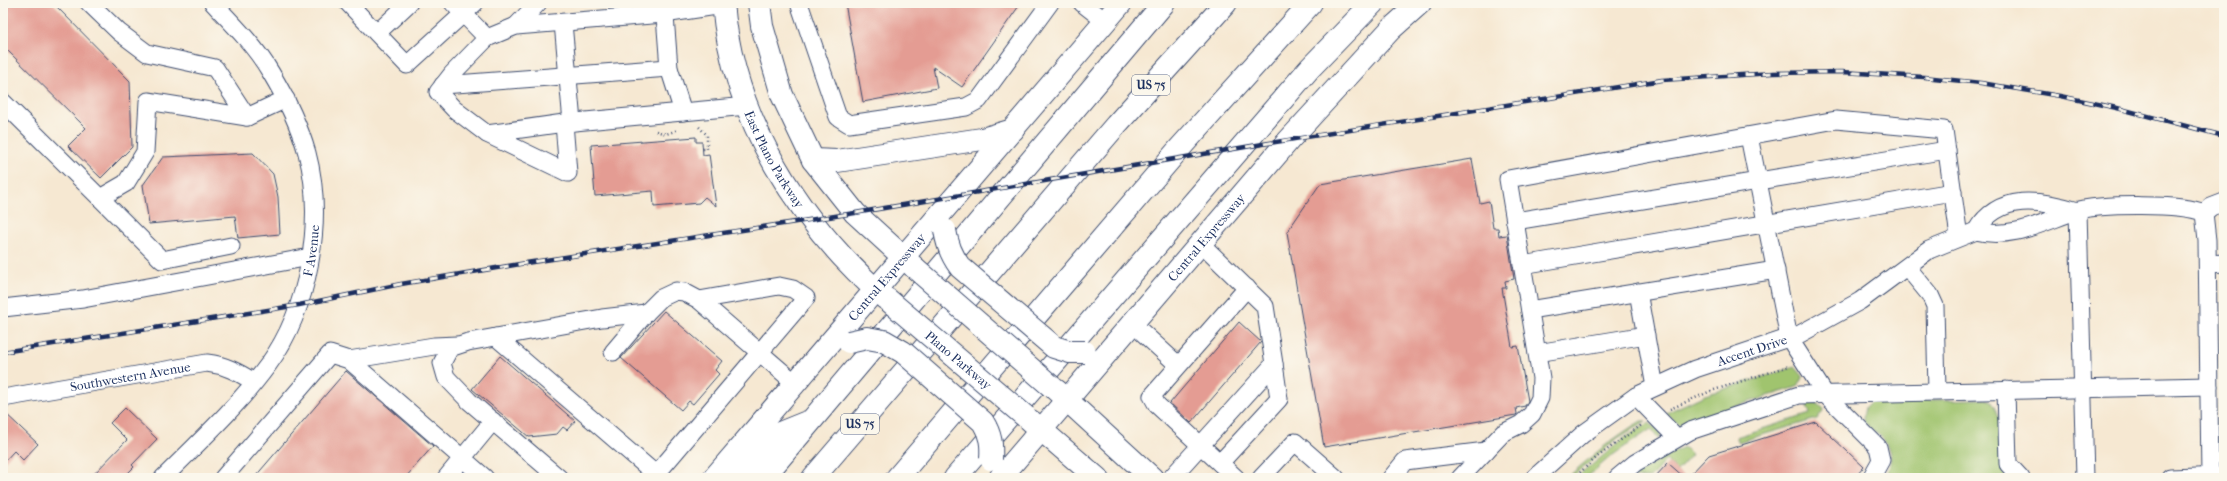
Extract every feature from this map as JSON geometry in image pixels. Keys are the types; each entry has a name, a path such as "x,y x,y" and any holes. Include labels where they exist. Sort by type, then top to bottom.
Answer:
{"main road":[{"path":"759,3 762,26 782,95 813,160 855,213 909,263 1060,394 1152,478"},
{"name":"Central Expressway","path":"714,478 796,383 815,358 882,294 909,263 945,220 1013,130 1121,3"},
{"path":"763,478 1164,3"},
{"name":"US 75","path":"813,478 1111,130 1226,3"},
{"path":"897,478 1188,139 1311,3"},
{"path":"956,478 1305,74 1373,3"},
{"name":"Central Expressway","path":"993,472 1060,394 1130,326 1331,92 1391,29 1420,3"},
{"name":"East Plano Parkway","path":"725,4 732,64 756,130 793,196 829,243 882,294"},
{"path":"813,160 837,161 982,139 1013,130"},
{"path":"945,220 947,242 952,257 960,267 1054,348 1070,352 1085,352 1130,326"},
{"name":"Plano Parkway","path":"882,294 1097,478"},
{"path":"815,358 849,342 867,338 884,341 903,352 983,422 989,432 992,445 993,472"},
{"path":"736,478 775,435 810,421"}],"street":[{"name":"F Avenue","path":"173,475 268,365 288,330 304,289 310,257 314,220 311,176 305,148 286,100 271,72 213,3"},
{"path":"348,3 407,65 464,7 487,38"},
{"path":"377,34 409,3"},
{"path":"516,26 538,3"},
{"path":"799,3 838,116 850,124 966,107 979,100 1050,3"},
{"path":"1082,3 1105,21"},
{"path":"92,4 119,32 147,53 215,68 247,117"},
{"path":"563,23 568,77 568,173 486,134 454,109 438,92 487,38 516,26 563,23 664,8 725,4"},
{"path":"664,8 669,68 682,120"},
{"path":"443,85 568,77 669,68"},
{"path":"100,198 126,183 145,152 148,101 247,117 286,100"},
{"path":"3,102 162,260 231,246"},
{"path":"486,134 568,122 637,116 682,120 747,106"},
{"path":"1460,478 1503,433 1522,424 1532,414 1540,398 1541,378 1508,179 1836,120 1944,130 1959,237"},
{"path":"1749,136 1790,338 1825,394 1878,447 1881,460 1871,478"},
{"path":"1515,221 1947,150"},
{"path":"1522,265 1953,192"},
{"path":"2078,211 2050,203 2020,202 2001,208 1991,214 1982,221 1976,231 1988,234 2011,232 2078,211 2156,206 2196,209 2204,213 2216,264 2209,386 2217,476 2170,478"},
{"path":"2204,213 2211,207 2224,202"},
{"path":"2078,211 2085,478"},
{"name":"Accent Drive","path":"1534,478 1583,434 1636,396 1695,369 1790,338 1843,312 1929,250 1976,231"},
{"path":"1200,243 1265,306 1279,399 1220,463"},
{"path":"3,308 83,299 310,257"},
{"path":"1907,267 1930,295 1935,306 1937,391"},
{"path":"1530,310 1776,270"},
{"path":"496,337 657,477 806,298 793,289 779,286 698,300"},
{"path":"1236,478 1157,405 1152,396 1246,288"},
{"path":"613,352 646,313 661,298 676,291 684,292 698,300 796,383"},
{"path":"1638,292 1655,387"},
{"path":"349,360 434,346 457,345 602,318 646,313"},
{"path":"1130,326 1178,365"},
{"path":"1537,353 1646,335"},
{"path":"457,345 450,348 442,363 443,371 446,377 468,401 559,478"},
{"path":"223,478 330,354 349,360 485,478"},
{"name":"Southwestern Avenue","path":"3,398 207,363 221,365 254,382"},
{"path":"1171,478 1274,364"},
{"path":"1617,478 1635,463 1676,437 1709,424 1799,395 2209,386"},
{"path":"2006,390 2008,464 2021,478"},
{"path":"1636,396 1676,437"},
{"path":"446,478 493,422"},
{"path":"1261,478 1295,442 1336,478"},
{"path":"1391,478 1405,461 1486,451"}],"path":[{"path":"637,116 649,128 658,133 666,134 682,120"},
{"path":"696,125 707,135 707,149 702,149"},
{"path":"1574,478 1617,441 1656,417 1711,392 1793,365"}],"green space":[{"path":"1795,367 1803,376 1797,387 1705,416 1686,425 1679,425 1666,413 1705,395"},
{"path":"1986,399 1993,403 1997,411 1999,421 2000,458 2002,469 2007,478 1884,478 1889,469 1890,453 1883,439 1867,425 1863,419 1865,407 1871,401"},
{"path":"1808,401 1817,403 1824,409 1817,419 1738,442 1736,437 1810,414 1806,403"},
{"path":"1641,421 1646,421 1618,438 1571,478 1567,478 1602,448"},
{"path":"1649,423 1660,431 1660,437 1658,439 1651,429 1610,457 1586,478 1576,478 1623,439"},
{"path":"1684,447 1692,455 1677,471 1666,460 1650,478 1633,478 1661,458"}],"building":[{"path":"3,3 53,3 130,81 132,147 101,178 68,146 86,128 3,46"},
{"path":"845,3 1021,3 962,87 933,67 937,88 863,102"},
{"path":"696,137 696,142 702,142 703,155 709,154 716,206 705,197 699,203 654,207 653,191 595,196 591,145"},
{"path":"253,153 273,174 278,197 280,234 238,238 235,216 149,224 143,185 163,157"},
{"path":"1472,159 1480,203 1489,201 1493,228 1498,228 1499,236 1507,235 1514,279 1505,281 1506,288 1502,288 1512,347 1518,346 1528,401 1525,406 1516,408 1516,415 1324,447 1287,232 1320,184"},
{"path":"664,311 722,361 715,370 719,374 693,404 689,401 681,410 621,358"},
{"path":"1239,322 1261,342 1191,423 1170,403"},
{"path":"500,356 575,421 567,430 563,427 557,434 529,437 472,389"},
{"path":"346,371 433,446 405,478 254,478"},
{"path":"125,408 157,439 132,465 134,467 123,478 90,478 127,440 110,423"},
{"path":"3,411 38,444 23,460 14,451 3,463"},
{"path":"1816,422 1864,467 1854,478 1687,478 1709,455"},
{"path":"1668,463 1685,478 1654,478"}],"railway":[{"path":"3,352 299,305 401,284 526,263 855,213 1263,144 1662,80 1773,73 1842,72 1924,77 1981,83 2060,96 2117,108 2224,136"}]}
